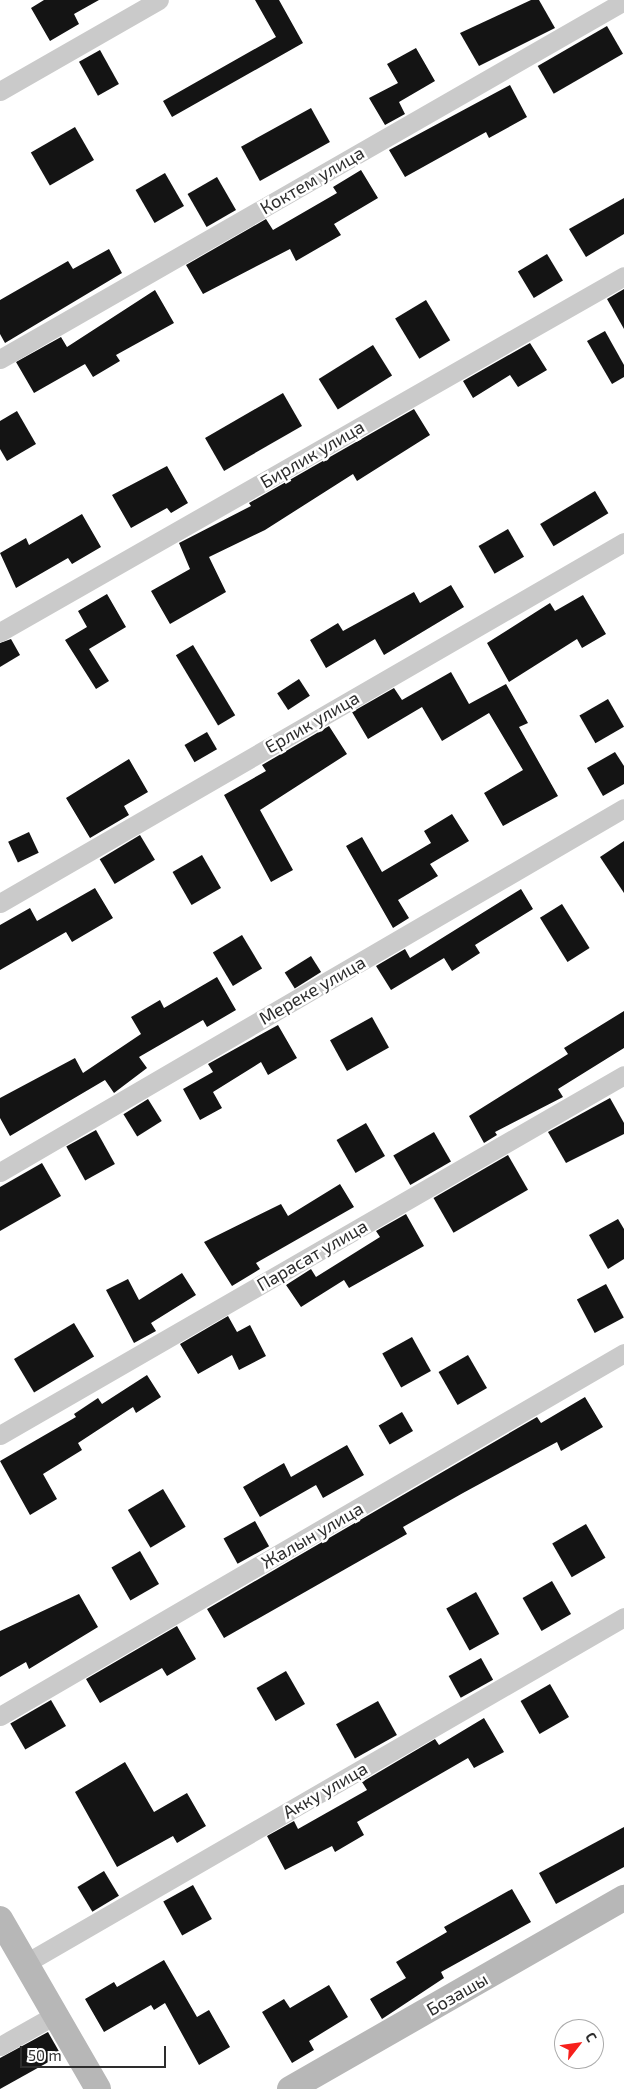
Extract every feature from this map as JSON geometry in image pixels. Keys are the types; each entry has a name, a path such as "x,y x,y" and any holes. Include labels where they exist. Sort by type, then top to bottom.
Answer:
{"street":[{"path":"0,91 159,0"},
{"name":"Коктем улица","path":"0,359 624,1"},
{"name":"Бирлик улица","path":"0,632 624,276"},
{"name":"Ерлик улица","path":"0,903 624,542"},
{"name":"Мереке улица","path":"0,1172 624,808"},
{"name":"Парасат улица","path":"0,1435 624,1075"},
{"name":"Жалын улица","path":"0,1716 624,1353"},
{"name":"Акку улица","path":"26,1963 624,1617"},
{"name":"Бозашы","path":"290,2089 624,1898"},
{"path":"0,1919 98,2089"},
{"path":"0,2046 55,2015"}],"building":[{"path":"44,0 99,0 74,14 79,24 50,41 31,8"},
{"path":"255,0 279,0 303,43 172,117 163,101 276,37"},
{"path":"531,0 539,0 555,28 479,66 460,33"},
{"path":"607,26 623,54 554,94 538,66"},
{"path":"416,48 435,81 399,102 405,114 385,125 369,98 398,83 387,64"},
{"path":"100,50 119,84 98,96 79,62"},
{"path":"510,85 527,117 489,138 486,132 405,177 389,150"},
{"path":"311,108 330,142 260,181 241,147"},
{"path":"75,127 94,160 50,185 31,152"},
{"path":"361,170 378,198 334,224 341,235 296,261 290,249 203,294 186,265 266,219 273,230 337,193 333,187"},
{"path":"165,173 184,206 155,223 136,190"},
{"path":"217,177 236,210 207,227 188,194"},
{"path":"624,198 624,234 586,257 569,229"},
{"path":"109,249 122,273 5,343 0,334 0,300 68,261 73,269"},
{"path":"547,254 563,281 534,298 518,272"},
{"path":"624,289 624,329 607,299"},
{"path":"155,290 174,323 116,355 120,361 93,377 85,364 34,393 16,362 61,337 67,347"},
{"path":"426,300 450,340 419,359 395,319"},
{"path":"605,331 624,365 624,377 612,384 587,341"},
{"path":"530,343 547,370 518,387 510,375 473,398 463,381"},
{"path":"373,345 392,376 338,409 319,379"},
{"path":"283,393 302,426 224,471 205,438"},
{"path":"414,409 430,435 357,481 353,474 265,530 209,557 226,592 170,624 151,591 190,569 179,543 251,506 249,503"},
{"path":"17,411 36,444 7,461 0,449 0,421"},
{"path":"167,466 188,503 171,513 167,508 131,528 112,495"},
{"path":"595,491 608,513 554,546 540,524"},
{"path":"82,514 101,547 72,564 68,558 16,588 0,553 26,538 29,545"},
{"path":"508,529 524,557 495,574 479,546"},
{"path":"451,585 464,607 384,655 375,639 326,668 310,640 338,623 343,631 414,592 420,603"},
{"path":"107,594 126,627 89,649 109,681 96,689 65,640 87,627 78,611"},
{"path":"583,595 606,634 582,648 577,639 509,682 487,643 550,603 555,611"},
{"path":"11,639 20,655 0,667 0,643"},
{"path":"193,645 235,715 218,726 176,655"},
{"path":"451,672 469,704 506,684 528,723 519,727 558,796 503,826 484,793 523,770 489,713 442,741 422,707 368,739 352,712 394,688 402,700"},
{"path":"299,679 310,696 288,710 277,693"},
{"path":"608,699 624,727 595,743 579,716"},
{"path":"329,726 347,754 260,810 293,870 271,882 224,795 266,771 262,765"},
{"path":"207,732 217,749 194,762 184,745"},
{"path":"615,752 624,766 624,784 603,796 587,768"},
{"path":"129,759 148,792 124,806 129,815 90,838 66,798"},
{"path":"452,814 469,841 430,864 438,876 398,900 409,918 393,928 346,846 362,837 382,872 431,843 424,831"},
{"path":"29,832 39,853 18,863 8,842"},
{"path":"140,835 155,860 115,884 100,859"},
{"path":"624,841 624,893 600,857"},
{"path":"202,855 221,888 192,905 173,872"},
{"path":"95,888 113,918 72,942 66,932 0,970 0,925 30,908 37,921"},
{"path":"521,889 533,909 475,945 480,953 452,971 444,958 391,990 376,966 405,949 410,958"},
{"path":"562,904 590,948 568,962 540,918"},
{"path":"242,935 262,968 233,986 213,953"},
{"path":"311,956 321,972 295,989 285,972"},
{"path":"217,977 236,1010 207,1027 203,1020 139,1057 147,1068 114,1093 105,1080 10,1136 0,1118 0,1098 75,1058 83,1073 141,1034 131,1017 160,1000 164,1008"},
{"path":"624,1011 624,1048 558,1089 563,1097 495,1132 497,1135 484,1143 469,1116 568,1054 564,1048"},
{"path":"372,1017 389,1048 347,1071 330,1040"},
{"path":"278,1025 297,1058 268,1075 261,1062 213,1092 222,1108 200,1120 183,1089 213,1072 208,1064"},
{"path":"610,1098 624,1123 624,1134 566,1163 548,1132"},
{"path":"148,1099 162,1121 137,1136 123,1114"},
{"path":"366,1123 385,1156 356,1173 337,1140"},
{"path":"96,1130 115,1164 85,1181 66,1146"},
{"path":"434,1132 451,1161 410,1185 393,1156"},
{"path":"508,1155 528,1190 454,1233 434,1198"},
{"path":"42,1163 61,1196 0,1231 0,1187"},
{"path":"340,1184 354,1207 256,1263 260,1269 232,1286 204,1242 281,1204 288,1216"},
{"path":"406,1214 424,1246 349,1288 344,1280 301,1307 286,1285 311,1269 316,1277 380,1237 376,1231"},
{"path":"618,1219 624,1229 624,1259 608,1269 589,1235"},
{"path":"182,1273 196,1295 151,1323 156,1331 134,1343 106,1290 128,1279 139,1300"},
{"path":"606,1284 624,1318 595,1333 577,1299"},
{"path":"228,1316 237,1332 250,1325 266,1356 239,1370 232,1355 198,1374 180,1344"},
{"path":"74,1323 94,1356 34,1392 14,1359"},
{"path":"412,1337 431,1371 401,1388 382,1353"},
{"path":"468,1355 487,1388 458,1405 439,1372"},
{"path":"147,1375 161,1397 136,1413 133,1407 78,1443 82,1450 43,1474 57,1499 30,1515 0,1461 76,1417 74,1414 98,1398 102,1404"},
{"path":"585,1397 603,1427 561,1451 557,1442 463,1493 403,1527 407,1534 224,1638 207,1609 537,1417 541,1423"},
{"path":"402,1412 413,1431 390,1445 379,1426"},
{"path":"347,1445 364,1475 323,1498 316,1485 260,1517 243,1487 284,1463 291,1477"},
{"path":"163,1489 186,1527 151,1548 128,1510"},
{"path":"255,1521 269,1546 238,1564 224,1538"},
{"path":"586,1524 606,1558 572,1577 552,1544"},
{"path":"140,1551 159,1584 130,1600 111,1568"},
{"path":"552,1581 571,1614 542,1631 523,1598"},
{"path":"476,1592 499,1634 470,1650 446,1608"},
{"path":"79,1594 98,1627 29,1669 26,1662 0,1677 0,1631"},
{"path":"177,1626 196,1659 167,1676 162,1668 100,1703 86,1679"},
{"path":"481,1658 493,1680 461,1698 449,1676"},
{"path":"286,1671 305,1704 276,1721 257,1688"},
{"path":"550,1684 569,1717 540,1734 521,1701"},
{"path":"51,1700 66,1726 25,1749 10,1724"},
{"path":"378,1701 397,1735 355,1758 336,1724"},
{"path":"484,1718 504,1752 474,1768 468,1758 357,1822 364,1835 335,1852 332,1846 285,1870 267,1836 294,1821 298,1829 367,1790 362,1782 435,1739 439,1745"},
{"path":"125,1762 154,1812 187,1793 206,1826 177,1843 173,1836 117,1867 75,1792"},
{"path":"624,1827 624,1867 556,1904 539,1873"},
{"path":"104,1871 119,1896 92,1912 77,1887"},
{"path":"193,1885 212,1919 182,1936 163,1901"},
{"path":"512,1889 531,1922 441,1972 444,1978 382,2019 370,1999 406,1978 396,1962 447,1932 444,1927"},
{"path":"164,1960 197,2017 209,2010 230,2047 199,2065 165,2003 154,2010 151,2005 104,2032 85,1999 114,1982 117,1987"},
{"path":"329,1985 348,2017 309,2041 314,2050 292,2063 262,2012 284,1999 290,2008"},
{"path":"48,2032 61,2055 0,2089 0,2058"}]}
